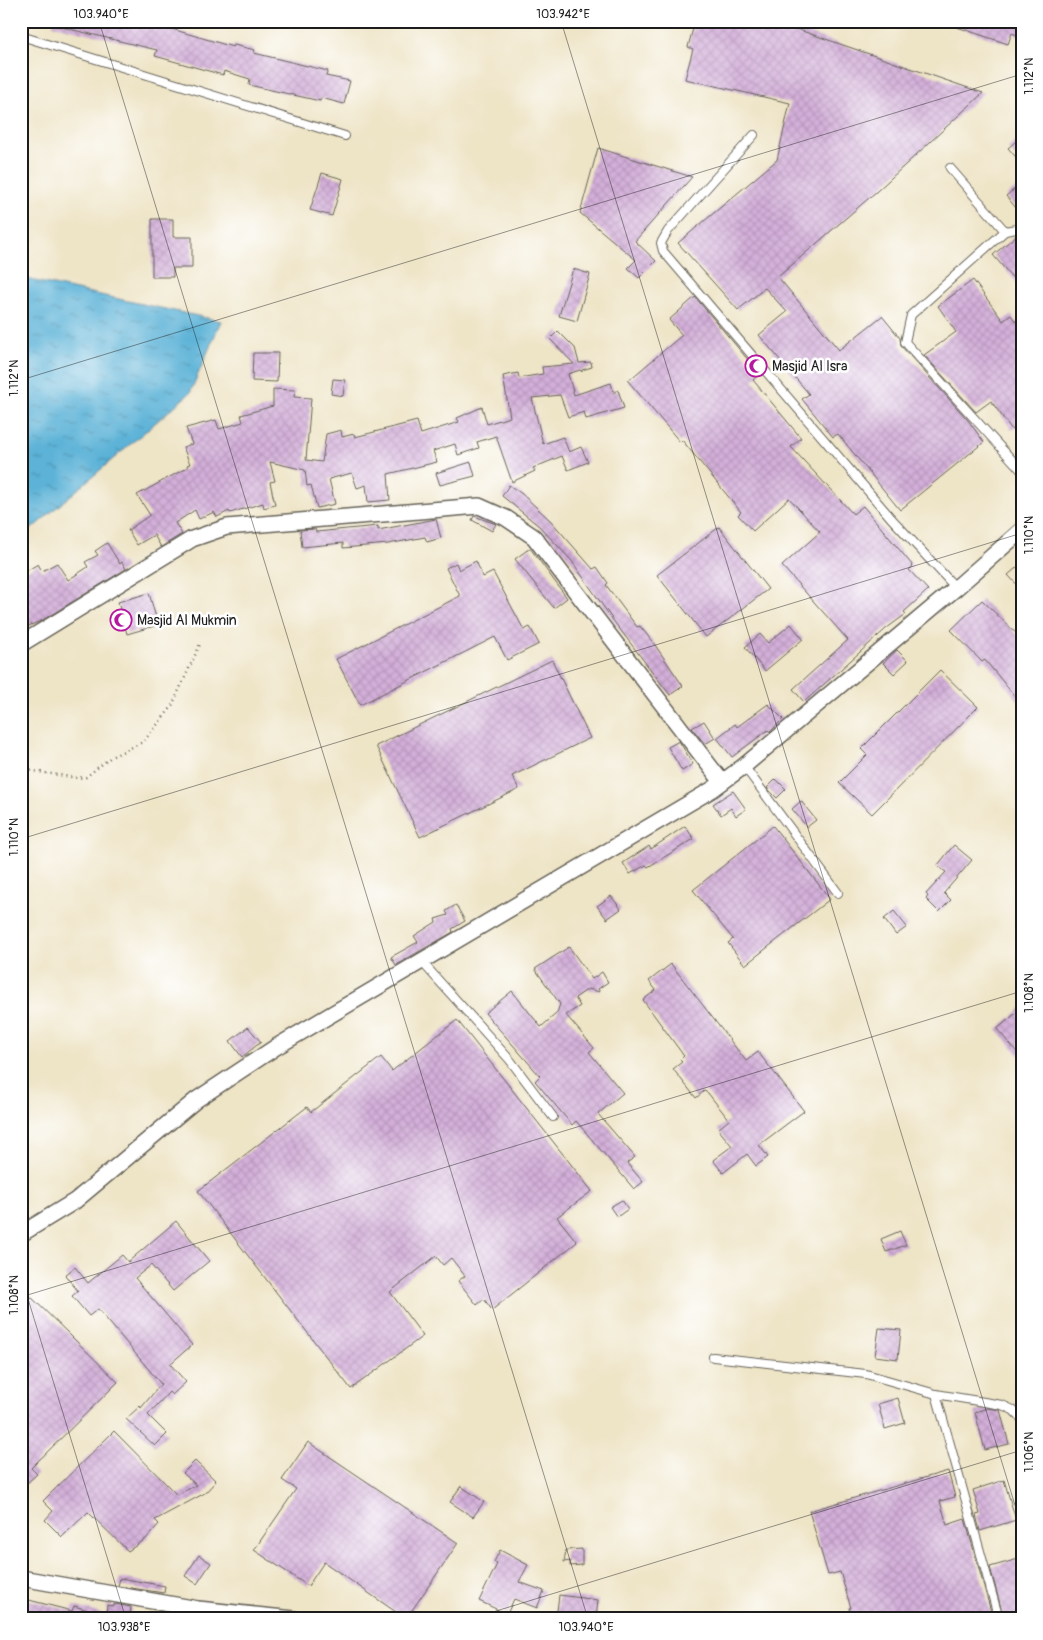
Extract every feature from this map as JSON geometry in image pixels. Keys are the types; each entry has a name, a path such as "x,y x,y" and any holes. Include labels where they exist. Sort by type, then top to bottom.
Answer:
{"street":[{"path":"21,644 192,539 227,527 479,506 506,518 534,537 722,782"},
{"path":"21,1234 74,1201 196,1100 276,1047 422,962 722,782 744,766 956,588 1022,530"},
{"path":"21,1578 198,1609 294,1619"}],"lane":[{"path":"21,36 345,136"},
{"path":"754,136 668,231 662,243 663,250 891,518 956,588"},
{"path":"950,168 1005,230"},
{"path":"1022,228 1005,230 911,315 905,342 1022,471"},
{"path":"1014,463 1022,456"},
{"path":"744,766 838,893"},
{"path":"422,962 510,1060 553,1117"},
{"path":"713,1357 866,1374 936,1394 1002,1404 1014,1410 1022,1419"},
{"path":"936,1394 999,1619"}],"path":[{"path":"21,769 77,778 86,776 110,757 144,742 171,708 201,642"}],"water":[{"path":"21,278 221,321 190,393 21,538"}],"building":[{"path":"53,21 135,21 147,25 148,22 233,47 234,45 255,50 254,53 328,71 326,76 350,81 344,104 321,98 320,101 249,85 250,79 224,71 223,75 155,56 157,50 53,25"},
{"path":"695,21 773,21 983,93 877,191 778,277 839,350 882,316 900,338 901,346 967,419 984,442 900,510 838,434 833,437 802,399 809,394 759,335 787,312 765,288 738,310 678,243 777,160 790,103 685,79 693,49 688,47"},
{"path":"945,21 1022,21 1022,37 1012,33 1008,44 945,23"},
{"path":"1022,136 1022,164 1008,148"},
{"path":"598,148 692,177 635,241 656,261 639,278 628,268 636,260 580,213"},
{"path":"322,173 343,179 332,216 310,210"},
{"path":"1022,183 1022,215 1006,196"},
{"path":"152,219 173,219 173,237 192,237 192,268 173,268 173,277 152,277"},
{"path":"1022,234 1022,289 993,255 1017,235"},
{"path":"573,269 590,274 577,321 559,316"},
{"path":"973,280 1003,321 1011,315 1022,330 1022,423 1012,430 991,401 976,412 924,355 956,332 938,306"},
{"path":"695,297 760,374 753,380 801,438 791,447 853,514 863,506 913,566 909,570 928,590 904,612 906,614 887,628 804,702 793,689 848,640 782,566 820,532 789,498 753,531 738,515 741,512 682,440 680,442 628,381 682,335 669,320"},
{"path":"558,331 575,348 579,363 591,362 592,367 582,370 582,372 580,370 568,374 574,395 611,383 614,393 618,390 624,408 586,419 584,412 568,417 560,395 532,398 543,444 563,437 569,452 581,447 588,462 568,470 562,456 533,468 535,471 512,482 496,436 477,442 479,448 458,455 455,444 433,451 437,462 388,474 390,500 368,502 366,485 357,488 352,473 329,479 335,504 317,508 311,485 307,486 305,470 270,462 275,481 270,482 275,505 264,508 263,503 230,513 229,511 217,517 214,512 199,519 195,510 175,523 182,534 161,547 154,535 137,545 128,530 150,515 137,495 188,467 187,465 190,464 183,447 192,444 186,428 216,420 219,429 243,422 241,415 273,406 273,389 295,390 294,397 311,398 306,460 322,462 326,434 341,430 342,437 354,434 355,437 417,421 421,434 459,422 457,418 482,407 487,424 510,417 503,376 518,373 519,378 543,374 542,367 574,364 550,339"},
{"path":"253,353 278,353 277,382 252,381"},
{"path":"333,379 345,380 343,396 331,394"},
{"path":"471,462 475,476 440,485 436,473"},
{"path":"509,485 522,494 551,521 593,569 597,567 608,583 606,585 637,627 640,626 655,645 683,686 670,695 615,623 571,560 539,526 502,496"},
{"path":"474,516 496,524 492,531 472,520"},
{"path":"436,519 441,538 427,542 425,537 388,544 343,548 343,543 302,547 300,530 315,529 316,532 378,526 378,530"},
{"path":"719,527 768,589 706,637 657,575"},
{"path":"107,543 120,564 122,562 126,569 41,621 21,629 21,574 38,564 42,571 57,563 68,580 88,567 85,562 98,555 95,551"},
{"path":"530,548 567,598 554,608 515,559"},
{"path":"476,561 483,577 493,572 524,630 530,627 539,644 507,660 495,637 360,705 336,659 460,596 446,568 456,563 459,570"},
{"path":"1022,563 1022,590 1008,575"},
{"path":"149,593 158,625 127,634 118,602"},
{"path":"982,600 1022,639 1022,705 985,660 982,662 951,630"},
{"path":"791,624 803,639 765,671 745,647 760,634 768,643"},
{"path":"897,650 908,661 894,674 883,663"},
{"path":"552,660 590,738 512,776 519,789 420,837 376,746"},
{"path":"940,670 978,707 872,814 839,783 867,755 861,749"},
{"path":"768,704 783,719 770,732 768,730 732,757 717,738 735,724 737,727"},
{"path":"704,721 715,738 705,744 692,728"},
{"path":"679,741 693,764 682,771 668,747"},
{"path":"776,779 786,789 777,798 767,788"},
{"path":"733,791 746,809 736,816 731,808 721,815 713,804"},
{"path":"801,801 816,820 807,827 792,809"},
{"path":"685,826 694,839 648,867 646,865 630,874 623,863 649,846 651,849"},
{"path":"773,826 830,899 745,965 728,943 733,939 693,890"},
{"path":"954,845 972,860 944,893 951,900 939,912 926,899 928,896 926,894 946,872 937,866"},
{"path":"611,896 621,909 607,919 597,906"},
{"path":"456,905 465,921 452,929 453,932 396,965 391,957 418,942 414,936 436,922 435,919 448,915 446,911"},
{"path":"894,911 907,927 896,935 884,919"},
{"path":"569,947 592,979 602,972 608,982 598,989 600,992 588,989 575,998 580,1006 566,1015 594,1048 589,1052 623,1093 598,1114 635,1157 627,1163 643,1182 634,1189 576,1121 572,1125 535,1081 540,1076 485,1013 512,991 541,1027 557,1013 560,1004 535,969"},
{"path":"671,964 746,1061 758,1052 804,1111 759,1145 768,1157 756,1166 747,1154 723,1173 713,1160 732,1146 718,1129 729,1120 708,1093 704,1091 696,1098 673,1069 682,1062 680,1060 684,1056 643,1000 656,990 649,981"},
{"path":"1022,1008 1022,1058 997,1029"},
{"path":"457,1020 592,1191 557,1217 577,1242 492,1310 484,1299 477,1305 458,1281 465,1276 451,1258 443,1265 436,1256 390,1292 423,1336 351,1389 198,1191 307,1107 311,1112 381,1057 392,1071"},
{"path":"248,1027 261,1042 242,1057 230,1041"},
{"path":"622,1200 628,1209 617,1217 610,1207"},
{"path":"176,1221 209,1261 173,1291 151,1265 135,1278 192,1345 170,1364 186,1382 172,1395 169,1392 148,1415 167,1434 155,1446 126,1419 140,1406 141,1408 161,1384 98,1309 89,1316 72,1296 78,1291 65,1275 75,1267 88,1283 122,1255 128,1262"},
{"path":"900,1231 906,1245 886,1252 881,1239"},
{"path":"26,1292 118,1382 31,1468 37,1474 26,1484 21,1479 21,1297"},
{"path":"879,1328 901,1330 898,1359 875,1356"},
{"path":"898,1398 905,1423 885,1429 878,1404"},
{"path":"988,1408 1000,1410 1009,1444 985,1450 975,1412"},
{"path":"114,1431 177,1495 196,1485 183,1473 195,1461 216,1481 205,1493 155,1520 159,1524 146,1539 128,1551 88,1512 62,1537 45,1520 53,1511 43,1501"},
{"path":"308,1442 458,1543 406,1619 324,1562 308,1586 254,1550 296,1489 282,1480"},
{"path":"948,1471 955,1497 940,1501 947,1525 965,1519 993,1619 852,1619 849,1608 851,1608 840,1572 828,1575 809,1511"},
{"path":"1004,1480 1016,1520 980,1531 976,1515 980,1514 973,1490"},
{"path":"461,1486 484,1502 473,1517 450,1502"},
{"path":"582,1549 582,1565 570,1566 570,1561 564,1562 566,1550"},
{"path":"500,1550 528,1565 519,1582 544,1591 537,1608 514,1599 507,1614 479,1601 497,1564 494,1562"},
{"path":"199,1555 211,1563 197,1584 185,1576"},
{"path":"1022,1558 1022,1619 1004,1619 990,1567"},
{"path":"120,1578 165,1586 164,1593 118,1586"},
{"path":"559,1595 598,1600 596,1619 556,1619"},
{"path":"21,1598 72,1611 74,1606 106,1615 107,1605 114,1606 115,1604 131,1607 130,1619 35,1619 21,1611"}],"place":[{"name":"Masjid Al Isra","path":"756,366"},
{"name":"Masjid Al Mukmin","path":"121,620"}]}
